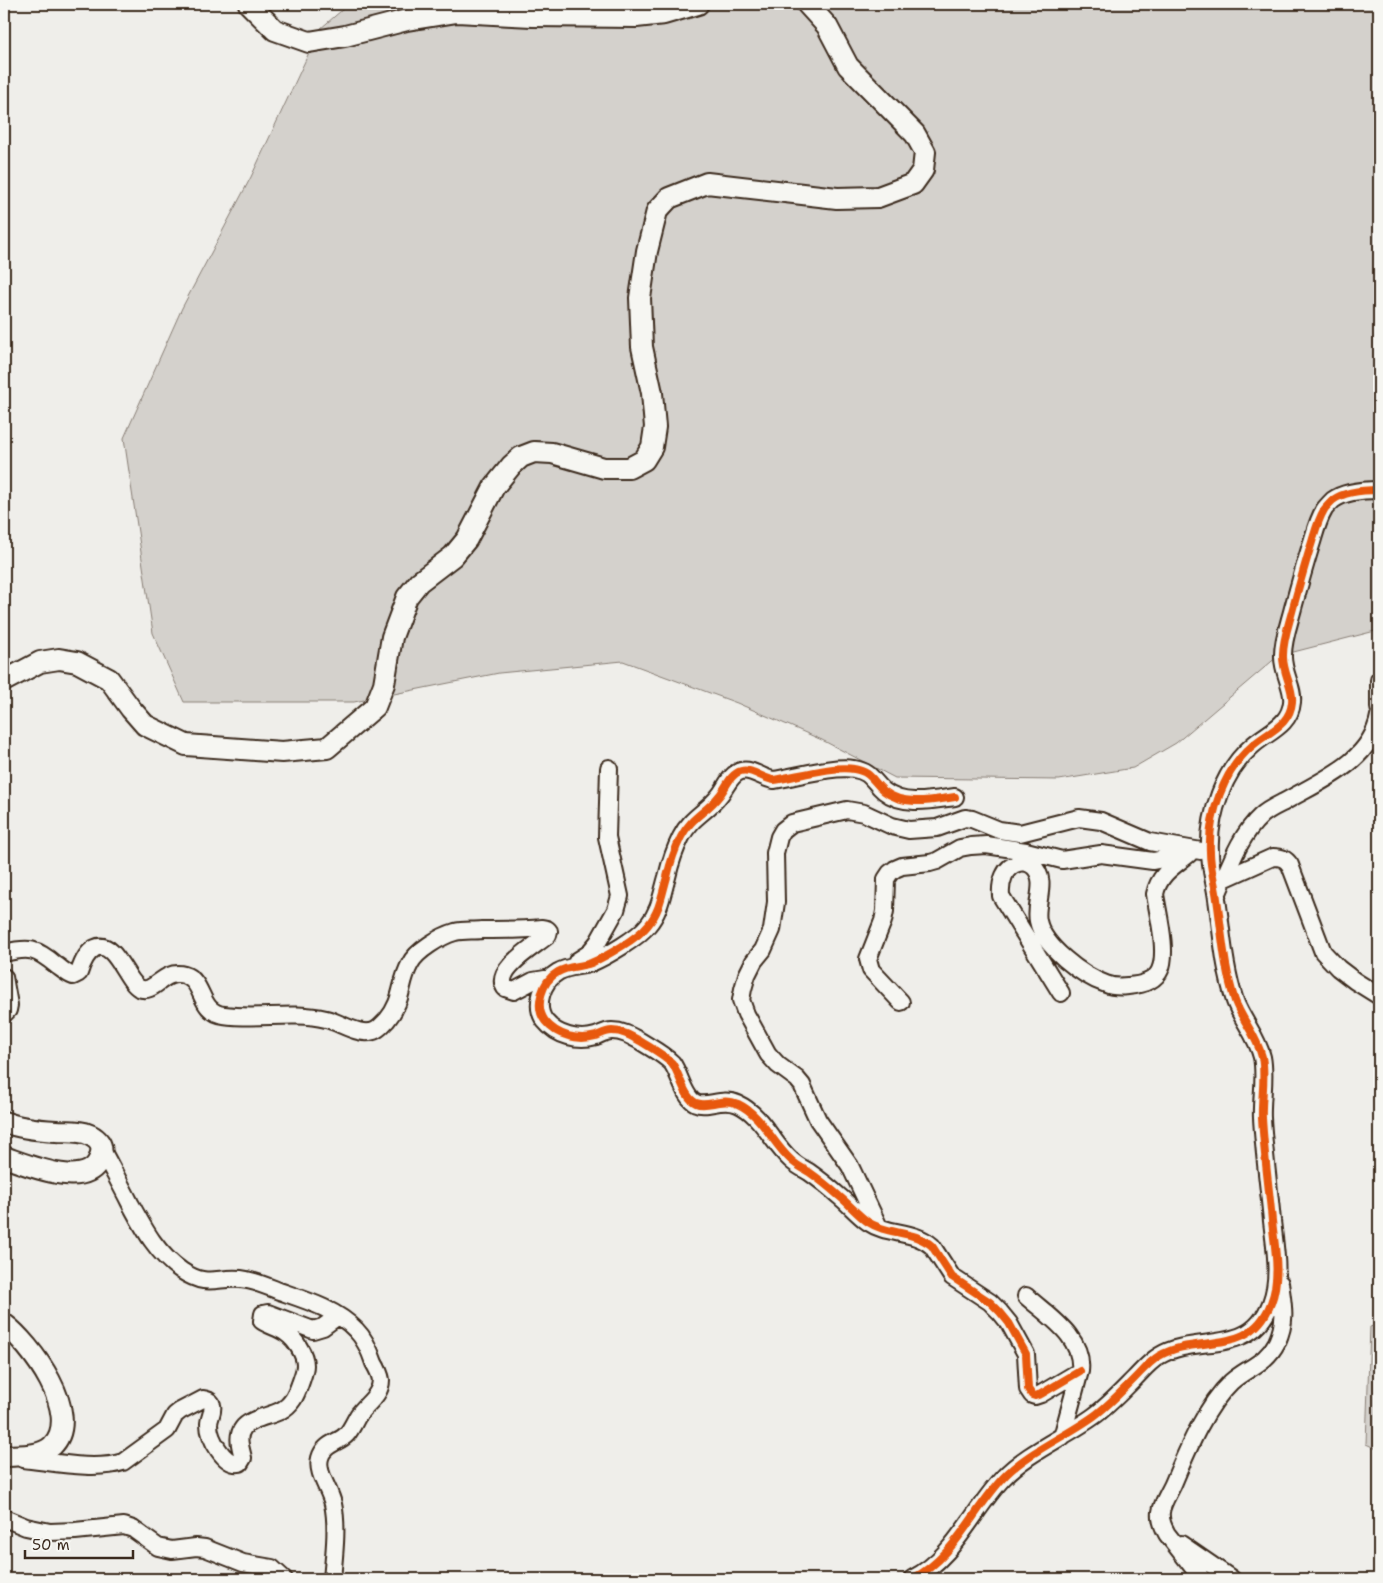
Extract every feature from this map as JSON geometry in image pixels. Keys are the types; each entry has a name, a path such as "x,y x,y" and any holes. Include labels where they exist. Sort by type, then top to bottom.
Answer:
{"main road":[{"path":"250,4 275,30 309,42 345,36 407,20 457,12 532,16 636,17 664,14 698,4"},
{"path":"4,681 40,662 59,659 77,662 109,679 145,725 186,745 282,752 327,748 375,707 384,684 392,637 407,597 419,582 453,556 467,539 494,487 511,466 521,457 534,452 552,453 604,468 629,468 644,460 652,448 655,427 652,393 642,347 640,298 647,251 657,211 669,198 707,183 837,198 878,197 913,184 923,170 925,152 916,134 848,66 827,26 807,4"},
{"path":"4,1122 14,1126 55,1131 75,1131 90,1135 99,1142 102,1150 100,1158 90,1171 71,1175 54,1172 4,1157"},
{"path":"4,1324 14,1331 36,1356 54,1389 61,1409 62,1425 59,1437 52,1446 42,1452 4,1457"}],"street":[{"path":"1061,993 1001,896 1002,879 1006,872 1011,866 1020,863 1030,864 1039,872 1040,884 1037,918 1040,928 1045,938 1080,970 1107,985 1120,987 1148,982 1154,978 1160,971 1163,952 1155,894 1157,885 1166,872 1200,852 1212,824 1225,784 1232,771 1250,746 1281,726 1289,714 1292,701 1283,666 1284,645 1303,568 1318,523 1325,508 1336,498 1365,490 1379,490"},
{"path":"1379,680 1379,708"},
{"path":"1217,895 1241,842 1256,821 1262,815 1345,766 1358,756 1377,729 1379,716"},
{"path":"608,768 607,837 610,857 620,890 619,902 593,949 581,959 554,975 547,983 541,998 540,1010 546,1021 556,1031 578,1038 586,1038 608,1031 620,1031 656,1050 674,1066 686,1093 694,1103 703,1105 726,1101 745,1108 757,1119 790,1159 841,1197 866,1220 879,1227 928,1242 952,1277 990,1302 1016,1334 1026,1354 1028,1389 1032,1395 1037,1396 1080,1371"},
{"path":"4,954 22,950 39,952 67,974 73,976 80,973 83,961 91,951 95,948 103,947 111,950 134,983 143,989 149,989 162,979 173,974 192,979 206,1006 216,1014 249,1018 287,1014 308,1016 328,1019 356,1030 371,1032 382,1026 397,1005 408,967 412,960 421,951 443,938 458,932 542,928 549,931 548,935 526,951 504,974 503,983 506,988 514,991 533,981 591,963 634,938 649,925 660,905 668,872 684,830 697,815 718,798 732,777 741,771 751,771 764,778 774,780 838,769 854,769 868,774 887,793 901,798 923,802 955,797"},
{"path":"879,1227 850,1166 818,1120 802,1084 768,1054 746,1014 741,1000 747,975 754,961 763,950 772,930 776,902 775,853 783,830 792,823 848,810 864,812 892,826 909,830 936,828 965,818 972,818 1000,830 1020,833 1068,819 1079,818 1101,821 1150,842 1200,852"},
{"path":"901,1002 870,970 868,959 884,916 886,879 895,869 902,866 937,861 960,848 986,845 1026,851 1062,860 1101,854 1153,861 1200,852"},
{"path":"1200,852 1217,895 1230,982 1236,1004 1262,1057 1262,1121 1277,1268 1284,1313 1277,1341 1270,1354 1262,1362 1232,1381 1212,1405 1187,1452 1162,1509 1161,1520 1167,1534 1202,1579"},
{"path":"1224,879 1273,857 1286,860 1290,865 1323,952 1338,968 1379,996"},
{"path":"4,978 9,1005 8,1010 4,1014"},
{"path":"102,1150 139,1220 156,1247 180,1269 193,1278 206,1282 237,1279 257,1282 309,1302 338,1316 349,1323 362,1337 380,1376 381,1382 377,1394 361,1412 347,1434 329,1444 320,1458 320,1468 335,1510 332,1579"},
{"path":"912,1579 924,1573 942,1556 1005,1475 1104,1408 1158,1356 1186,1346 1231,1340 1251,1331 1264,1317 1272,1302 1277,1268"},
{"path":"1026,1296 1068,1334 1079,1354 1080,1371 1062,1437"},
{"path":"4,1457 96,1466 114,1465 123,1462 167,1430 180,1410 206,1400 211,1402 212,1405 208,1422 220,1451 232,1463 240,1463 243,1458 239,1440 241,1430 244,1426 280,1411 289,1405 297,1394 304,1368 304,1360 295,1341 285,1332 262,1321 263,1314 268,1313 309,1330 323,1327 338,1316"},
{"path":"4,1518 26,1528 50,1532 75,1532 124,1526 132,1529 158,1547 172,1550 196,1547 205,1548 236,1561 272,1568 284,1579"},
{"path":"1167,1534 1232,1579"}],"shaded area":[{"path":"349,4 1379,4 1379,630 1278,656 1176,743 1133,768 1059,780 895,778 822,740 737,703 623,661 499,673 354,702 184,702 153,633 124,438 182,308 251,177 320,29"},
{"path":"1379,1324 1379,1450 1366,1444 1370,1327"}],"cycle path":[{"path":"912,1579 927,1570 951,1547 992,1491 1012,1469 1099,1412 1155,1358 1174,1349 1236,1338 1250,1331 1262,1320 1271,1303 1277,1273 1262,1118 1262,1057 1257,1042 1235,1001 1228,976 1211,864 1210,838 1215,809 1233,767 1252,746 1277,728 1287,717 1290,710 1292,697 1284,668 1283,649 1304,567 1322,514 1333,500 1338,497 1349,493 1379,490"},
{"path":"955,797 928,801 900,799 884,791 865,772 846,768 774,780 745,770 737,773 731,778 714,802 694,819 685,830 671,862 658,908 648,925 630,941 605,956 591,963 562,970 552,976 541,994 540,1008 545,1021 562,1034 568,1036 582,1038 616,1031 640,1041 672,1063 685,1091 696,1103 732,1102 738,1104 754,1115 791,1160 843,1199 868,1222 883,1229 917,1237 932,1246 952,1277 990,1302 1009,1323 1026,1354 1028,1389 1032,1395 1041,1394 1080,1371"}]}
